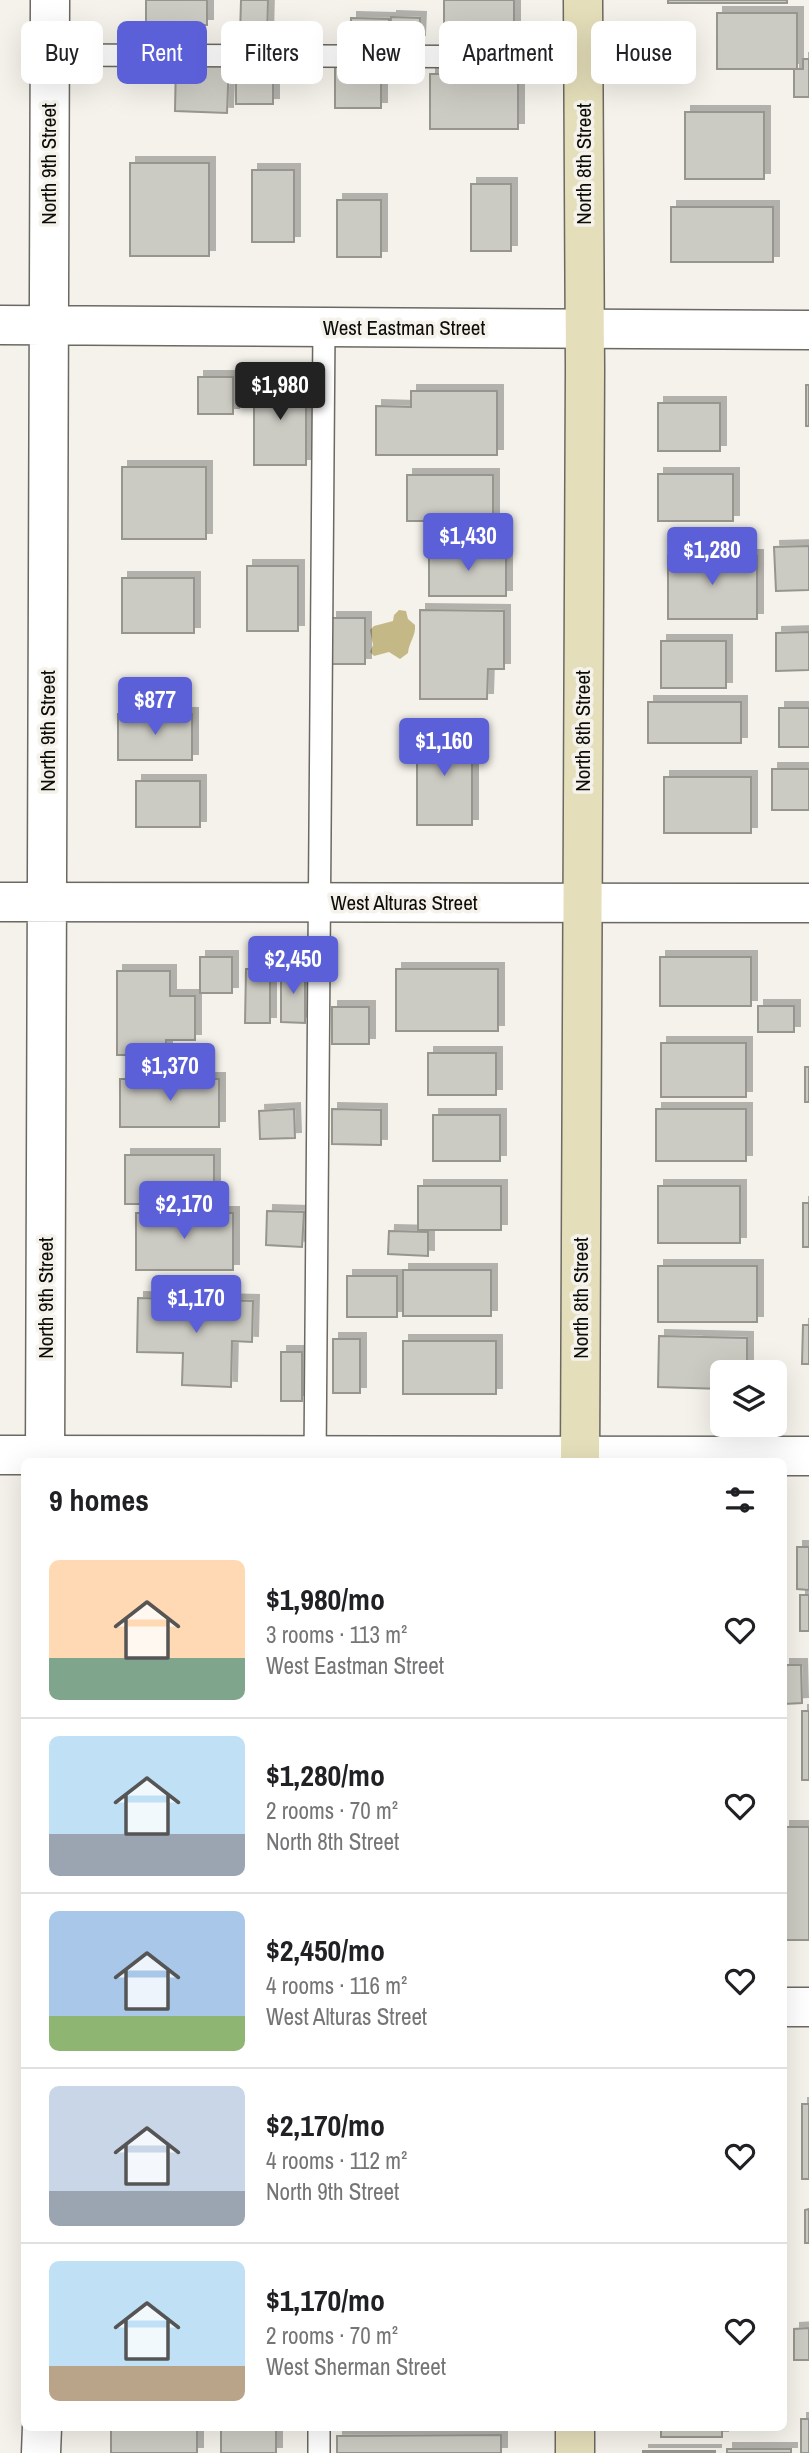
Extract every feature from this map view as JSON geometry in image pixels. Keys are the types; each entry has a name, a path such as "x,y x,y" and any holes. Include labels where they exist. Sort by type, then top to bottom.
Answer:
{"street":[{"name":"North 9th Street","path":"50,0 50,21"},
{"name":"North 8th Street","path":"580,1458 585,328 583,0"},
{"name":"North 9th Street","path":"45,1458 50,84"},
{"name":"West Eastman Street","path":"0,325 809,330"},
{"name":"West Alturas Street","path":"0,902 809,903"},
{"path":"0,1455 45,1458 315,1458"},
{"path":"656,1458 809,1456"},
{"path":"787,2007 809,2007"},
{"path":"41,2431 41,2453"},
{"path":"575,2431 575,2453"}],"lane":[{"path":"103,55 583,57"},
{"path":"315,1458 324,327"},
{"path":"319,2431 319,2453"}],"shaded area":[{"path":"399,610 406,611 408,619 415,625 408,653 400,659 389,652 374,656 370,652 373,645 370,630 374,626 393,621"}],"building":[{"path":"146,0 207,0 207,21 146,21"},
{"path":"241,0 268,0 267,21 240,21"},
{"path":"444,0 514,0 514,21 444,21"},
{"path":"668,0 787,0 787,3 668,3"},
{"path":"717,13 797,13 797,69 717,69"},
{"path":"391,17 420,18 420,21 391,21"},
{"path":"351,18 389,19 389,21 351,21"},
{"path":"803,59 809,59 809,97 794,97 794,69 803,69"},
{"path":"207,61 221,61 221,84 228,84 227,113 175,111 176,84 207,84"},
{"path":"335,64 337,84 381,84 381,108 335,108"},
{"path":"430,74 439,74 439,84 518,84 518,129 430,129"},
{"path":"236,84 273,84 273,104 236,104"},
{"path":"685,112 764,112 764,179 685,179"},
{"path":"130,163 209,163 209,256 130,256"},
{"path":"252,170 294,170 294,242 252,242"},
{"path":"471,184 511,184 511,251 471,251"},
{"path":"337,200 381,200 381,257 337,257"},
{"path":"671,207 773,207 773,262 671,262"},
{"path":"198,377 233,377 233,414 198,414"},
{"path":"254,380 306,380 306,465 254,465"},
{"path":"806,385 809,385 809,426 806,426"},
{"path":"411,391 497,391 497,455 376,455 376,406 411,407"},
{"path":"658,403 720,403 720,451 658,451"},
{"path":"122,467 206,467 206,539 122,539"},
{"path":"658,474 733,474 733,521 658,521"},
{"path":"407,475 493,475 493,521 407,521"},
{"path":"809,546 809,590 776,591 774,547"},
{"path":"429,551 506,551 506,596 429,596"},
{"path":"668,556 757,556 757,619 668,619"},
{"path":"247,566 298,566 298,631 247,631"},
{"path":"122,578 194,578 194,633 122,633"},
{"path":"420,610 504,611 504,669 488,669 487,699 420,699"},
{"path":"331,618 365,618 365,664 331,664"},
{"path":"809,632 809,670 776,671 776,633"},
{"path":"661,641 726,641 726,688 661,688"},
{"path":"648,702 741,702 741,743 648,743"},
{"path":"779,708 809,708 809,747 779,747"},
{"path":"118,714 192,714 192,760 118,760"},
{"path":"417,732 472,732 472,825 417,825"},
{"path":"772,769 809,769 809,810 772,810"},
{"path":"664,777 751,777 751,833 664,833"},
{"path":"136,781 200,781 200,827 136,827"},
{"path":"200,957 232,957 232,993 200,993"},
{"path":"660,957 751,957 751,1006 660,1006"},
{"path":"246,969 270,969 270,1023 245,1023"},
{"path":"281,969 305,969 305,1023 281,1022"},
{"path":"396,969 498,969 498,1031 396,1031"},
{"path":"117,971 170,971 170,996 195,996 195,1040 166,1040 166,1055 117,1055"},
{"path":"758,1006 794,1006 794,1032 758,1032"},
{"path":"332,1007 369,1007 369,1044 332,1044"},
{"path":"661,1043 746,1043 746,1097 661,1097"},
{"path":"428,1053 496,1053 496,1095 428,1095"},
{"path":"805,1067 809,1067 809,1102 805,1102"},
{"path":"120,1079 219,1079 219,1127 120,1127"},
{"path":"294,1109 295,1138 260,1139 259,1111"},
{"path":"332,1109 381,1110 381,1145 332,1144"},
{"path":"656,1109 746,1109 746,1161 656,1161"},
{"path":"433,1115 500,1115 500,1161 433,1161"},
{"path":"125,1155 214,1155 214,1204 125,1204"},
{"path":"418,1186 501,1186 501,1230 418,1230"},
{"path":"658,1186 740,1186 740,1243 658,1243"},
{"path":"803,1203 809,1203 809,1247 803,1247"},
{"path":"267,1211 304,1212 302,1247 266,1245"},
{"path":"136,1213 233,1213 233,1270 136,1270"},
{"path":"389,1231 428,1232 428,1256 388,1254"},
{"path":"658,1266 757,1266 757,1322 658,1322"},
{"path":"403,1270 491,1270 491,1316 403,1316"},
{"path":"347,1276 397,1276 397,1317 347,1317"},
{"path":"138,1298 253,1301 252,1342 232,1341 231,1387 182,1385 183,1353 137,1352"},
{"path":"803,1325 809,1325 809,1364 802,1364"},
{"path":"659,1336 747,1338 747,1360 710,1360 710,1389 658,1387"},
{"path":"333,1339 360,1339 360,1393 333,1393"},
{"path":"403,1341 496,1341 496,1394 403,1394"},
{"path":"281,1352 302,1352 302,1401 281,1401"},
{"path":"797,1547 809,1547 809,1590 797,1589"},
{"path":"800,1595 809,1595 809,1631 800,1631"},
{"path":"787,1665 801,1665 802,1703 787,1704"},
{"path":"802,1711 809,1711 809,1780 802,1780"},
{"path":"787,1827 809,1827 809,1940 787,1940"},
{"path":"802,2104 809,2104 809,2179 802,2179"},
{"path":"809,2209 809,2243 805,2243 805,2210"},
{"path":"809,2328 809,2360 794,2360 794,2329"},
{"path":"801,2419 809,2419 809,2453 801,2453"},
{"path":"111,2431 197,2431 197,2453 111,2453"},
{"path":"221,2431 276,2431 276,2453 221,2453"},
{"path":"661,2431 722,2431 722,2437 661,2437"},
{"path":"501,2435 501,2453 337,2453 337,2436"},
{"path":"727,2449 791,2449 791,2453 727,2453"},
{"path":"715,2451 715,2453 643,2453"}]}
